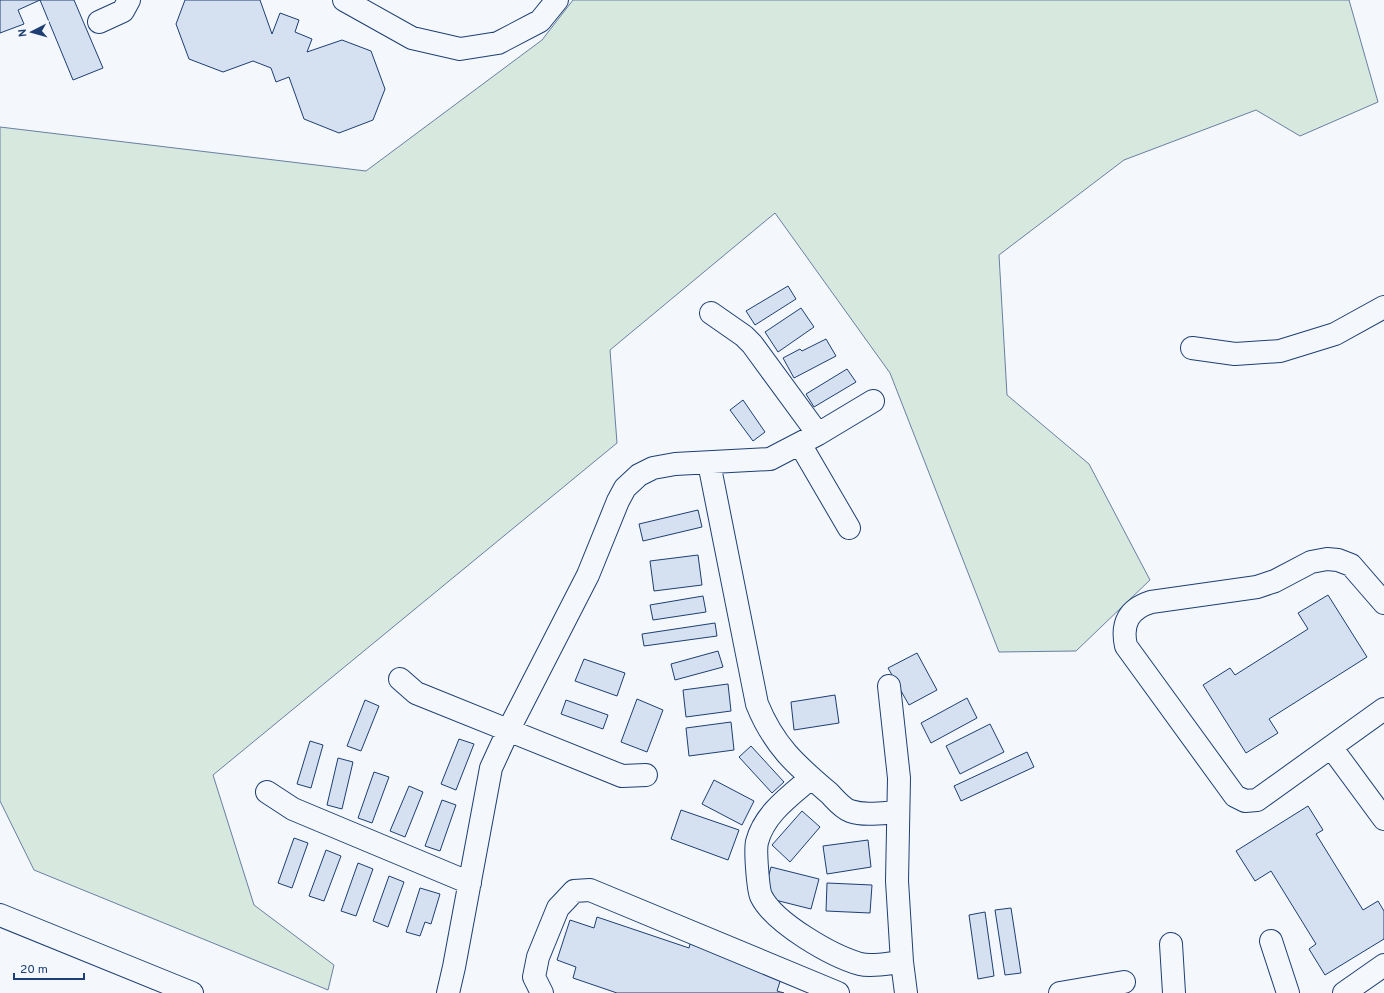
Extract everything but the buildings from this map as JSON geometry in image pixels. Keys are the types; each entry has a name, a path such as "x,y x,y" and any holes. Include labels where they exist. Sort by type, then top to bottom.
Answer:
{"main road":[{"path":"99,22 123,11 129,0"},
{"path":"344,0 412,38 460,49 498,44 540,21 556,0"},
{"path":"1192,348 1235,354 1280,351 1335,334 1384,307"},
{"path":"711,313 744,336 752,344 809,439 848,528"},
{"path":"448,993 491,768 508,731 588,575 618,501 625,488 639,475 653,468 675,464 770,459 809,439 873,401"},
{"path":"709,463 757,704 765,724 778,745 811,778 848,810 863,814 898,812"},
{"path":"1384,603 1351,565 1338,560 1327,559 1311,562 1275,581 1257,587 1140,606 1132,613 1126,623 1124,634 1126,646 1235,796 1245,801 1257,800 1384,709"},
{"path":"400,680 416,693 622,776 646,775"},
{"path":"888,686 899,778 897,881 902,962 906,993"},
{"path":"1332,747 1384,819"},
{"path":"811,778 775,810 765,823 757,841 756,853 761,896 774,913 798,933 834,954 867,965 902,962"},
{"path":"267,792 293,809 470,883"},
{"path":"542,993 534,976 538,957 558,908 574,891 590,890 838,993"},
{"path":"1,912 192,993"},
{"path":"1271,941 1288,993"},
{"path":"1171,944 1174,993"},
{"path":"1344,993 1384,965"},
{"path":"1060,993 1124,982"}],"shaded area":[{"path":"573,0 1349,0 1378,102 1300,136 1256,110 1124,160 999,255 1007,395 1089,464 1150,580 1076,651 999,652 890,373 775,213 610,350 617,443 213,775 254,905 334,965 328,990 34,870 0,801 0,127 366,171 542,40"}]}
